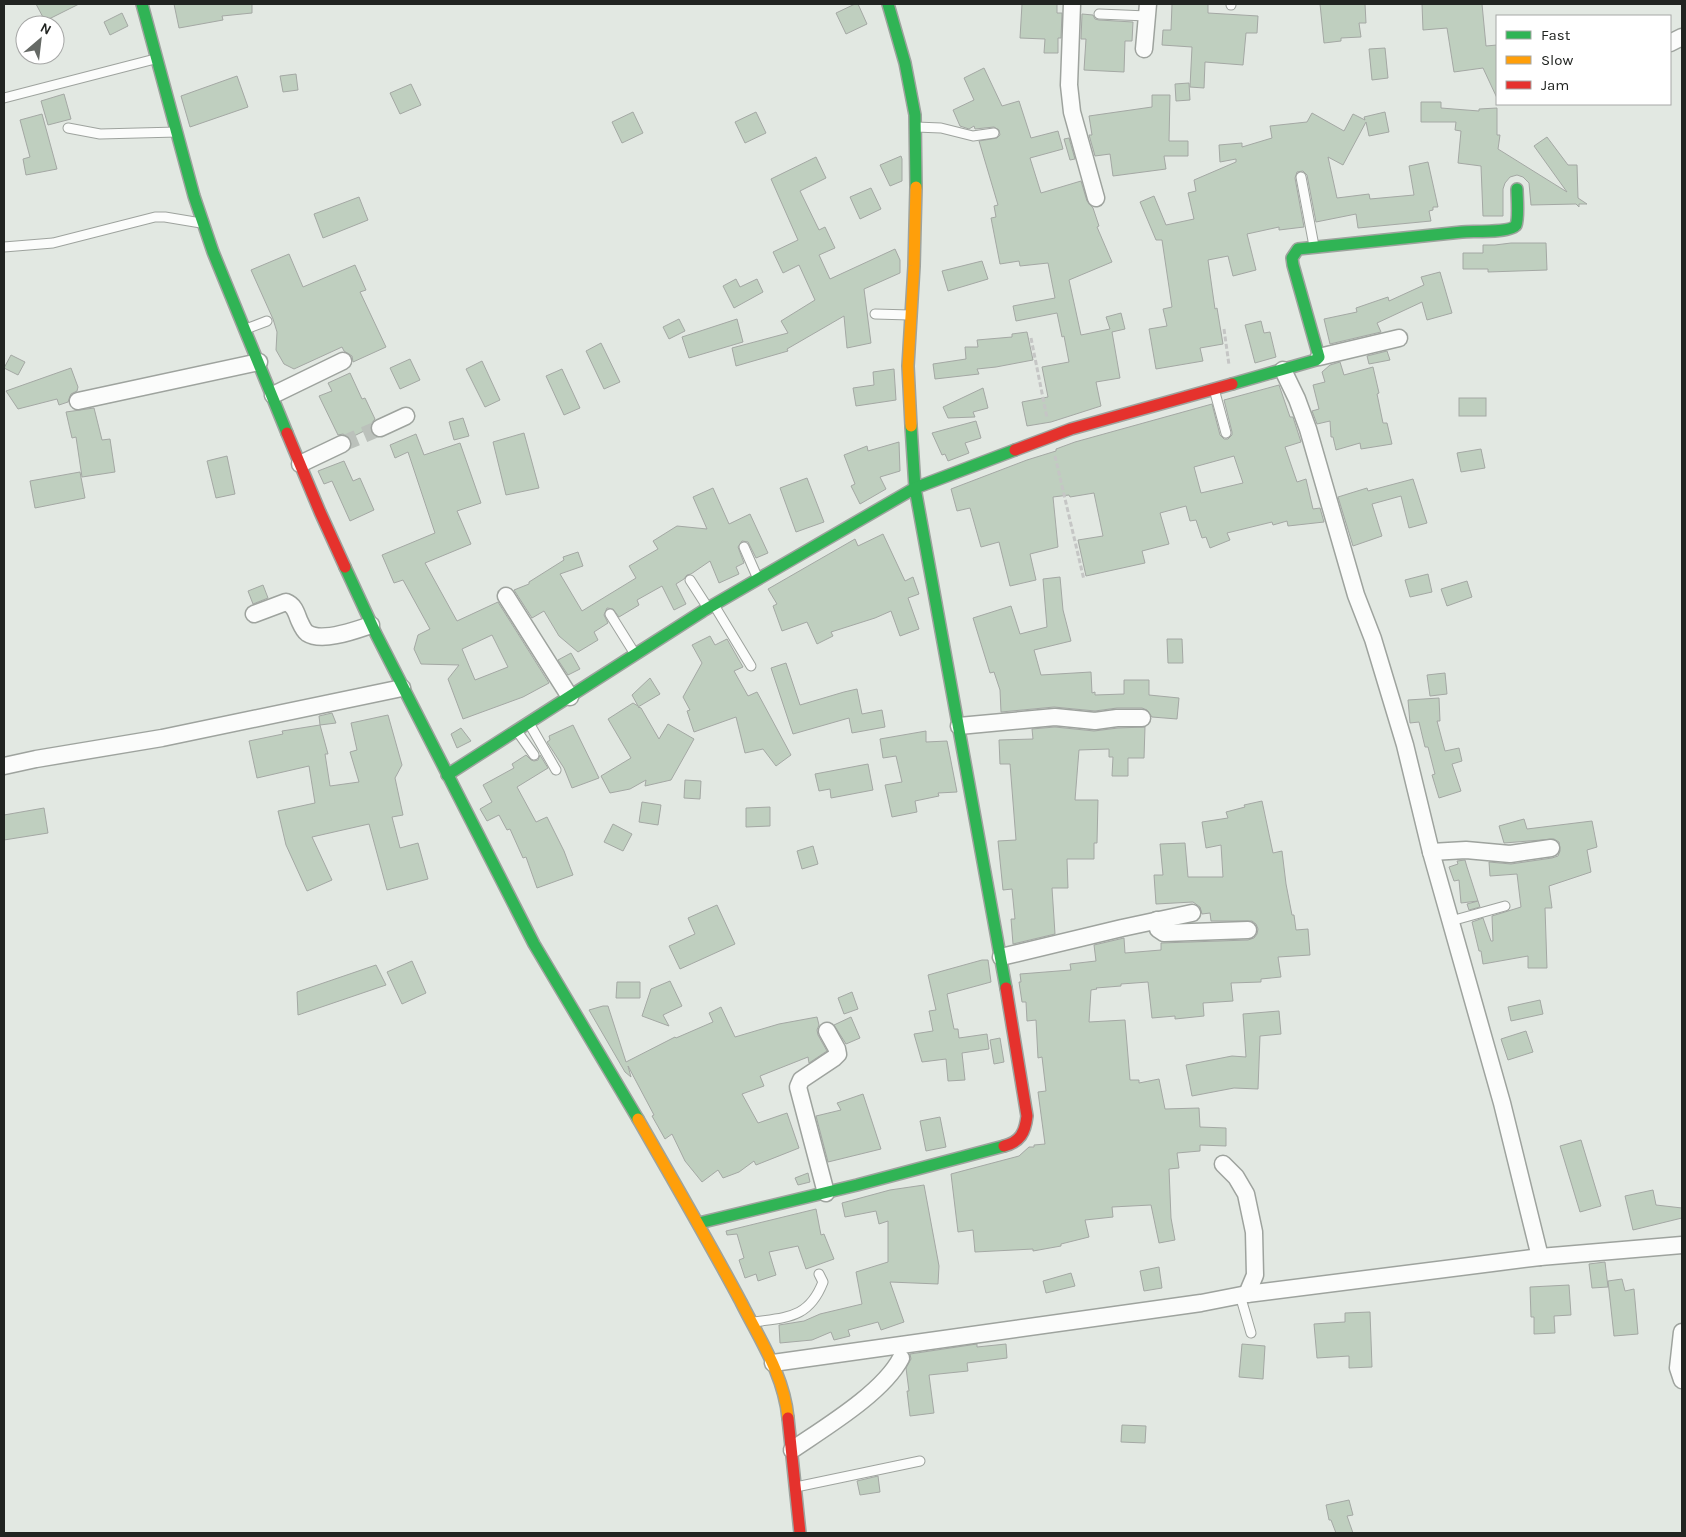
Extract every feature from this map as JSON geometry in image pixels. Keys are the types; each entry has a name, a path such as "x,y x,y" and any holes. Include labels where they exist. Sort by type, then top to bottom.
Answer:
{"street":[{"path":"142,4 203,224 213,252 320,512 372,624 402,688 534,944 699,1223 780,1378 787,1407 800,1533"},
{"path":"699,1223 1015,1143 1024,1131 1027,1116 1001,957 915,488 908,366 914,257 915,115 905,63 888,4"},
{"path":"1072,4 1069,85 1072,112 1096,198"},
{"path":"1144,49 1147,10"},
{"path":"1671,43 1682,37"},
{"path":"1319,357 1293,264 1292,258 1298,249 1485,230 1507,231 1513,228 1516,223 1517,189"},
{"path":"448,775 711,607 915,488 1051,436 1232,383 1315,361 1319,357 1399,338"},
{"path":"273,395 343,361"},
{"path":"78,401 259,362"},
{"path":"1283,370 1297,399 1308,429 1356,595 1373,639 1405,746 1431,852 1502,1103 1540,1257"},
{"path":"380,428 406,416"},
{"path":"300,464 342,444"},
{"path":"506,596 570,697"},
{"path":"254,614 286,602 290,603 306,632 316,636 350,632 372,624"},
{"path":"4,766 162,738 402,688"},
{"path":"959,726 1055,717 1095,721 1117,718 1142,718"},
{"path":"1431,852 1466,850 1510,854 1551,848"},
{"path":"1001,957 1192,913"},
{"path":"1157,920 1158,928 1164,933 1248,930"},
{"path":"826,1192 798,1087 801,1080 838,1054 827,1031"},
{"path":"1223,1164 1236,1177 1246,1194 1254,1232 1255,1275 1244,1294"},
{"path":"773,1363 1201,1303 1244,1294 1540,1257 1682,1245"},
{"path":"1682,1332 1678,1368 1682,1380"},
{"path":"792,1450 878,1387 901,1358"}],"lane":[{"path":"1100,14 1147,10"},
{"path":"4,98 157,58"},
{"path":"915,127 941,128 973,136 994,133"},
{"path":"68,128 100,134 177,132"},
{"path":"1301,177 1314,246"},
{"path":"4,247 52,243 154,217 165,217 203,224"},
{"path":"875,314 911,315"},
{"path":"246,329 267,321"},
{"path":"1214,389 1226,433"},
{"path":"744,547 758,579"},
{"path":"690,580 711,607 751,666"},
{"path":"610,614 635,655"},
{"path":"529,723 556,770"},
{"path":"517,731 534,755"},
{"path":"1451,921 1505,906"},
{"path":"751,1322 784,1318 808,1308 823,1282 819,1274"},
{"path":"1244,1294 1251,1333"},
{"path":"796,1487 920,1461"}],"path":[{"path":"1224,329 1232,383"},
{"path":"1031,338 1084,580"}],"building":[{"path":"36,4 79,4 57,15 42,15"},
{"path":"174,4 252,4 252,13 222,16 223,20 179,28"},
{"path":"858,4 867,24 846,34 836,13"},
{"path":"1022,4 1057,4 1057,13 1062,13 1058,53 1044,53 1045,39 1020,38"},
{"path":"1172,4 1208,4 1208,13 1258,16 1257,33 1246,33 1243,65 1205,62 1204,88 1190,87 1192,47 1162,45 1163,30 1171,30"},
{"path":"1320,4 1365,4 1366,23 1359,23 1361,37 1341,38 1341,41 1324,43"},
{"path":"1422,4 1482,4 1486,46 1496,45 1496,96 1483,68 1454,72 1447,28 1423,30"},
{"path":"122,13 128,26 110,35 104,22"},
{"path":"1082,14 1093,15 1095,19 1099,20 1133,22 1132,41 1125,41 1124,72 1084,70 1086,39 1081,39"},
{"path":"1385,48 1388,78 1372,80 1369,49"},
{"path":"984,68 1002,106 1019,101 1031,138 1058,131 1063,149 1030,158 1041,193 1081,181 1087,201 1093,208 1099,226 1097,227 1112,262 1069,280 1081,335 1110,329 1106,317 1121,313 1125,329 1112,332 1120,378 1096,382 1101,406 1051,422 1027,426 1022,402 1048,397 1042,367 1069,362 1057,313 1016,321 1013,306 1055,298 1048,263 1020,266 1019,261 1000,264 991,218 996,217 994,206 998,205 979,141 997,138 1000,135 999,130 994,127 975,129 974,126 969,129 960,126 953,110 974,100 964,78"},
{"path":"296,74 298,90 283,92 280,76"},
{"path":"237,76 248,107 190,127 181,96"},
{"path":"1189,83 1190,100 1176,101 1175,84"},
{"path":"411,84 421,105 400,114 390,93"},
{"path":"64,94 71,119 48,125 41,101"},
{"path":"1152,95 1170,95 1169,141 1188,141 1188,156 1164,156 1166,169 1113,176 1110,154 1095,156 1089,135 1092,135 1089,116 1152,107"},
{"path":"1421,102 1441,102 1441,108 1479,111 1479,109 1497,108 1497,135 1500,135 1498,149 1567,192 1534,146 1547,137 1568,165 1577,165 1578,198 1587,204 1579,204 1579,207 1576,204 1531,205 1529,183 1523,177 1517,175 1510,177 1505,183 1503,189 1503,216 1483,216 1481,166 1458,163 1461,131 1455,130 1456,122 1421,122"},
{"path":"633,112 643,133 622,143 612,122"},
{"path":"756,112 766,133 745,143 735,122"},
{"path":"1385,112 1389,132 1369,136 1366,122 1343,165 1328,157 1337,198 1369,194 1370,199 1414,195 1409,166 1428,162 1438,207 1433,207 1433,210 1429,211 1431,221 1358,228 1356,214 1316,222 1307,175 1303,171 1297,172 1295,178 1304,227 1279,230 1279,227 1247,234 1256,270 1233,276 1228,256 1208,260 1215,309 1217,308 1223,344 1200,348 1203,361 1156,369 1149,329 1167,326 1163,309 1172,307 1162,240 1156,240 1140,202 1154,196 1166,225 1194,219 1188,193 1196,191 1194,180 1236,162 1236,159 1220,162 1219,145 1242,143 1242,147 1272,138 1270,126 1307,122 1312,113 1344,131 1353,114 1365,120 1364,117"},
{"path":"42,114 57,169 26,175 23,159 30,157 20,120"},
{"path":"1069,138 1075,159 1070,160 1064,139"},
{"path":"901,156 902,181 890,186 880,165"},
{"path":"816,157 826,178 800,191 819,230 825,227 835,248 819,255 830,279 895,249 900,260 900,273 864,289 871,343 847,348 844,316 787,349 788,351 736,366 732,348 788,333 781,321 815,300 799,265 783,273 773,252 798,240 771,179"},
{"path":"871,188 881,209 860,219 850,197"},
{"path":"359,197 368,220 323,238 314,214"},
{"path":"1546,243 1547,270 1488,272 1488,269 1463,269 1463,253 1483,253 1483,245"},
{"path":"289,254 303,287 355,265 366,290 360,292 386,347 353,362 352,356 344,351 342,347 294,369 284,364 276,350 277,332 273,319 251,270"},
{"path":"982,261 988,279 948,291 942,271"},
{"path":"1440,272 1452,313 1427,320 1422,302 1377,323 1381,332 1330,344 1324,319 1357,312 1356,308 1388,297 1389,301 1424,285 1421,277"},
{"path":"736,279 740,287 757,279 763,292 734,308 723,286"},
{"path":"679,319 685,331 669,339 663,327"},
{"path":"737,319 743,342 689,358 682,337"},
{"path":"1261,321 1264,333 1270,332 1276,357 1255,363 1245,325"},
{"path":"1027,332 1033,360 977,369 979,374 935,379 933,364 966,359 965,347 978,347 977,340 1012,337 1012,334"},
{"path":"601,343 620,382 604,389 586,351"},
{"path":"1387,351 1390,360 1369,364 1367,356"},
{"path":"11,355 25,362 18,375 4,368"},
{"path":"410,359 420,380 400,389 390,368"},
{"path":"482,361 500,400 485,407 466,369"},
{"path":"1340,362 1344,375 1373,367 1383,423 1387,423 1392,444 1361,449 1360,443 1336,450 1333,437 1331,437 1330,421 1317,424 1312,411 1319,409 1313,385 1325,382 1322,372 1330,365"},
{"path":"71,368 78,387 77,391 71,394 68,402 59,405 57,399 18,409 6,391"},
{"path":"562,369 580,408 564,415 546,376"},
{"path":"894,369 896,400 856,406 853,388 874,385 873,372"},
{"path":"350,373 362,399 365,398 375,419 370,428 350,438 343,434 338,435 319,396 332,391 328,383"},
{"path":"1279,385 1290,417 1293,417 1301,442 1285,447 1297,482 1306,479 1313,509 1320,508 1324,522 1288,526 1287,521 1273,525 1272,522 1227,533 1230,540 1210,548 1206,537 1202,538 1196,520 1190,521 1186,506 1160,513 1169,544 1142,551 1145,563 1086,576 1078,540 1103,536 1094,493 1070,497 1069,495 1053,497 1058,547 1030,554 1036,580 1010,586 999,542 981,547 970,508 957,511 951,489 1056,451 1056,449 1075,442 1212,404 1220,435 1224,439 1228,439 1232,432 1224,400","holes":["1234,456 1243,483 1201,493 1194,467"]},
{"path":"983,388 988,408 973,412 975,417 948,418 943,407"},
{"path":"1459,398 1486,398 1486,416 1459,416"},
{"path":"94,408 102,440 110,439 115,472 82,477 76,437 72,438 66,412"},
{"path":"463,418 469,436 454,440 449,422"},
{"path":"976,421 981,438 965,443 969,453 948,461 945,454 942,455 932,433"},
{"path":"524,433 539,488 506,495 493,442"},
{"path":"416,434 424,455 460,443 481,503 457,511 471,544 425,563 457,621 498,602 549,683 523,697 463,719 448,679 459,665 421,664 414,649 418,635 430,629 403,580 394,583 382,555 435,533 408,452 395,458 390,445","holes":["492,635 508,667 475,680 462,649"]},
{"path":"899,442 900,471 880,477 886,489 860,504 851,486 855,484 844,455 867,446 868,451"},
{"path":"1481,449 1485,468 1461,472 1457,453"},
{"path":"227,456 235,494 216,498 207,461"},
{"path":"344,461 353,481 360,478 374,510 350,521 332,481 324,484 318,471"},
{"path":"80,472 85,498 35,508 30,481"},
{"path":"807,478 824,522 796,532 780,488"},
{"path":"1413,479 1427,523 1409,528 1401,496 1372,504 1382,536 1353,546 1338,497 1367,488 1368,491"},
{"path":"713,488 729,524 750,514 768,553 756,558 748,542 742,541 738,547 744,563 736,567 739,574 719,583 710,561 687,575 676,584 686,604 674,610 662,586 637,600 639,605 619,617 613,609 607,608 604,615 608,623 594,632 598,640 578,652 559,636 544,611 532,618 514,590 529,584 529,582 564,560 563,557 578,552 583,566 560,574 582,611 636,578 629,566 658,549 653,541 677,526 707,529 693,497"},
{"path":"883,534 905,581 913,577 919,594 908,598 919,629 900,636 891,611 831,632 833,636 817,644 807,622 782,631 773,606 777,604 768,589 855,539 858,546"},
{"path":"1428,574 1432,592 1410,597 1405,580"},
{"path":"1060,577 1063,610 1071,641 1034,650 1041,675 1091,672 1092,693 1095,692 1095,695 1124,694 1124,680 1149,680 1149,695 1179,698 1177,719 1152,717 1147,710 1142,708 1117,708 1095,711 1054,707 1001,712 1000,690 994,672 990,673 973,618 1011,606 1020,634 1047,627 1043,579"},
{"path":"1467,581 1472,597 1447,606 1441,589"},
{"path":"263,585 268,598 253,604 248,591"},
{"path":"710,636 715,645 727,639 743,667 734,671 748,696 757,692 791,755 776,766 763,749 745,753 736,717 694,732 687,711 690,710 683,697 702,663 692,645"},
{"path":"1167,639 1182,639 1183,663 1168,663"},
{"path":"571,653 580,669 568,675 558,660"},
{"path":"786,663 800,705 857,689 862,714 882,710 885,727 852,733 849,718 793,734 771,668"},
{"path":"1445,673 1447,694 1430,696 1427,675"},
{"path":"650,678 660,694 638,707 641,708 659,739 668,724 694,739 671,780 645,786 646,780 630,789 610,793 601,776 631,758 608,719 633,703 638,706 632,695"},
{"path":"1439,698 1440,721 1437,721 1445,751 1459,748 1462,761 1452,764 1461,791 1439,798 1432,775 1435,774 1428,747 1425,747 1419,722 1410,723 1408,700"},
{"path":"332,713 336,723 320,725 319,716"},
{"path":"388,715 402,765 395,778 403,815 392,817 400,848 418,843 428,879 387,890 369,824 312,837 332,880 307,891 286,845 278,811 315,803 309,766 257,778 249,741 283,734 282,731 320,725 328,754 325,754 330,786 359,782 350,752 357,750 351,723"},
{"path":"573,725 599,778 572,788 564,768 547,742 550,740 549,736"},
{"path":"1055,727 1094,731 1145,727 1144,758 1128,758 1128,776 1112,776 1113,757 1109,757 1109,749 1079,750 1075,800 1098,800 1097,843 1094,843 1094,859 1067,859 1068,888 1052,888 1055,934 1013,944 1011,919 1015,919 1012,889 1003,890 998,841 1016,840 1010,764 1000,764 999,740 1033,739 1032,729"},
{"path":"461,728 471,741 457,748 451,734"},
{"path":"926,731 926,742 947,741 957,792 938,793 939,796 915,801 917,812 892,817 885,785 902,782 896,756 883,758 880,739"},
{"path":"526,755 534,761 538,760 540,755 548,768 517,787 536,822 547,817 564,851 573,875 537,888 526,857 523,858 510,829 507,830 499,815 487,821 480,809 492,802 483,785 514,768 512,764"},
{"path":"868,764 873,790 831,798 830,789 819,791 815,774"},
{"path":"685,780 701,781 700,799 684,798"},
{"path":"1262,801 1273,853 1282,851 1286,884 1296,930 1308,929 1310,955 1278,957 1281,977 1261,979 1261,982 1231,983 1233,1001 1203,1003 1204,1016 1175,1019 1175,1016 1152,1018 1148,982 1121,984 1121,986 1091,990 1089,1022 1125,1020 1130,1080 1139,1080 1139,1083 1159,1079 1165,1109 1199,1108 1200,1127 1226,1128 1226,1146 1200,1145 1200,1151 1177,1153 1179,1168 1169,1169 1171,1218 1175,1240 1159,1243 1151,1205 1112,1207 1113,1217 1085,1220 1089,1237 1061,1244 1061,1246 1033,1251 1033,1249 975,1252 973,1230 958,1232 951,1174 1019,1156 1029,1147 1045,1144 1038,1092 1046,1091 1042,1057 1038,1058 1036,1020 1027,1021 1026,1002 1022,1002 1019,982 1021,982 1020,974 1071,970 1070,964 1096,961 1094,945 1124,938 1125,953 1161,950 1161,943 1248,940 1254,938 1258,929 1252,921 1211,921 1210,913 1202,914 1200,907 1193,902 1156,904 1154,875 1163,875 1160,844 1185,843 1188,877 1223,877 1221,845 1206,848 1202,822 1228,818 1226,812"},
{"path":"642,802 661,805 658,825 639,822"},
{"path":"770,807 770,826 746,827 746,808"},
{"path":"44,808 48,833 4,840 4,815"},
{"path":"1524,819 1527,829 1592,821 1597,847 1587,850 1591,872 1549,886 1552,908 1545,908 1547,968 1528,968 1528,956 1483,964 1472,922 1483,918 1491,941 1493,941 1492,916 1521,907 1517,874 1490,876 1489,862 1511,864 1558,856 1560,851 1559,842 1554,839 1504,843 1499,826"},
{"path":"613,824 632,834 623,851 604,842"},
{"path":"813,846 818,864 802,869 797,851"},
{"path":"1465,860 1478,901 1461,903 1459,880 1454,881 1449,867 1458,864 1457,861"},
{"path":"1478,901 1480,907 1469,910 1467,904"},
{"path":"717,905 735,944 680,969 669,946 695,934 688,918"},
{"path":"988,960 991,982 947,994 954,1029 958,1029 959,1038 987,1034 989,1049 962,1053 965,1080 948,1081 946,1059 922,1062 914,1034 933,1031 929,1011 936,1010 928,975"},
{"path":"412,961 426,993 402,1004 387,972"},
{"path":"376,965 386,985 298,1015 297,992"},
{"path":"670,981 682,1006 663,1015 669,1026 642,1016 651,989"},
{"path":"617,982 640,982 640,998 616,998"},
{"path":"852,992 858,1009 844,1014 838,998"},
{"path":"1540,1000 1543,1014 1511,1021 1508,1007"},
{"path":"608,1006 626,1062 675,1037 713,1022 709,1013 721,1007 735,1037 779,1024 817,1017 819,1025 818,1035 827,1051 809,1063 808,1057 760,1076 764,1086 742,1094 758,1123 787,1113 799,1148 756,1165 754,1161 739,1172 723,1178 718,1170 702,1182 685,1161 672,1134 665,1139 628,1066 631,1077 625,1072 589,1010"},
{"path":"1279,1011 1281,1034 1260,1036 1258,1089 1234,1088 1192,1096 1186,1065 1232,1056 1246,1057 1243,1014"},
{"path":"851,1017 860,1038 846,1044 834,1025"},
{"path":"1526,1031 1533,1052 1508,1060 1501,1039"},
{"path":"1000,1038 1004,1062 994,1064 990,1040"},
{"path":"863,1094 881,1149 828,1162 816,1116 841,1110 837,1103"},
{"path":"940,1117 946,1147 926,1151 920,1121"},
{"path":"1581,1140 1601,1206 1580,1212 1560,1146"},
{"path":"808,1173 810,1182 798,1185 795,1178"},
{"path":"924,1185 939,1266 938,1284 890,1282 904,1322 881,1330 878,1322 848,1330 850,1336 834,1340 831,1332 812,1340 780,1343 779,1325 804,1321 820,1314 862,1304 856,1272 888,1262 888,1221 879,1224 876,1211 845,1217 842,1203 890,1190"},
{"path":"1653,1190 1656,1205 1682,1208 1682,1218 1633,1230 1625,1196"},
{"path":"816,1209 821,1235 824,1234 834,1259 806,1269 798,1246 769,1252 776,1275 758,1281 756,1274 745,1278 739,1260 744,1258 737,1234 727,1235 726,1231"},
{"path":"1605,1262 1608,1287 1592,1288 1589,1264"},
{"path":"1159,1267 1162,1288 1144,1291 1140,1271"},
{"path":"1071,1273 1075,1286 1046,1293 1043,1281"},
{"path":"1622,1279 1625,1291 1634,1289 1638,1334 1614,1336 1608,1281"},
{"path":"1569,1285 1571,1315 1554,1316 1555,1333 1534,1334 1534,1317 1531,1317 1530,1287"},
{"path":"1370,1312 1372,1367 1349,1368 1349,1356 1317,1358 1314,1324 1345,1322 1345,1313"},
{"path":"977,1344 977,1347 1006,1344 1007,1358 967,1363 968,1371 929,1375 934,1413 910,1416 906,1368 911,1359 910,1354"},
{"path":"1242,1344 1265,1346 1263,1379 1239,1377"},
{"path":"1122,1425 1146,1426 1145,1443 1121,1442"},
{"path":"878,1476 880,1492 860,1495 857,1481"},
{"path":"1349,1500 1353,1515 1347,1516 1353,1533 1336,1533 1331,1520 1329,1520 1326,1505"}],"tunnel":[{"path":"342,444 380,428"}],"traffic: fast":[{"path":"142,4 194,196 213,252 287,433"},
{"path":"888,4 905,63 915,115 916,187"},
{"path":"1232,384 1316,360 1319,357 1293,265 1292,258 1298,249 1513,228 1516,225 1518,213 1517,189"},
{"path":"911,426 915,488 1006,988"},
{"path":"447,775 703,611 915,488 1015,450"},
{"path":"345,567 376,634 534,944 638,1119"},
{"path":"699,1223 857,1185 1004,1146"}],"traffic: slow":[{"path":"911,426 908,366 914,266 916,187"},
{"path":"638,1119 716,1256 763,1344 782,1387 788,1418"}],"traffic: jam":[{"path":"1015,450 1071,429 1232,384"},
{"path":"287,433 345,567"},
{"path":"1004,1146 1014,1142 1021,1136 1027,1116 1006,988"},
{"path":"788,1418 800,1533"}]}
